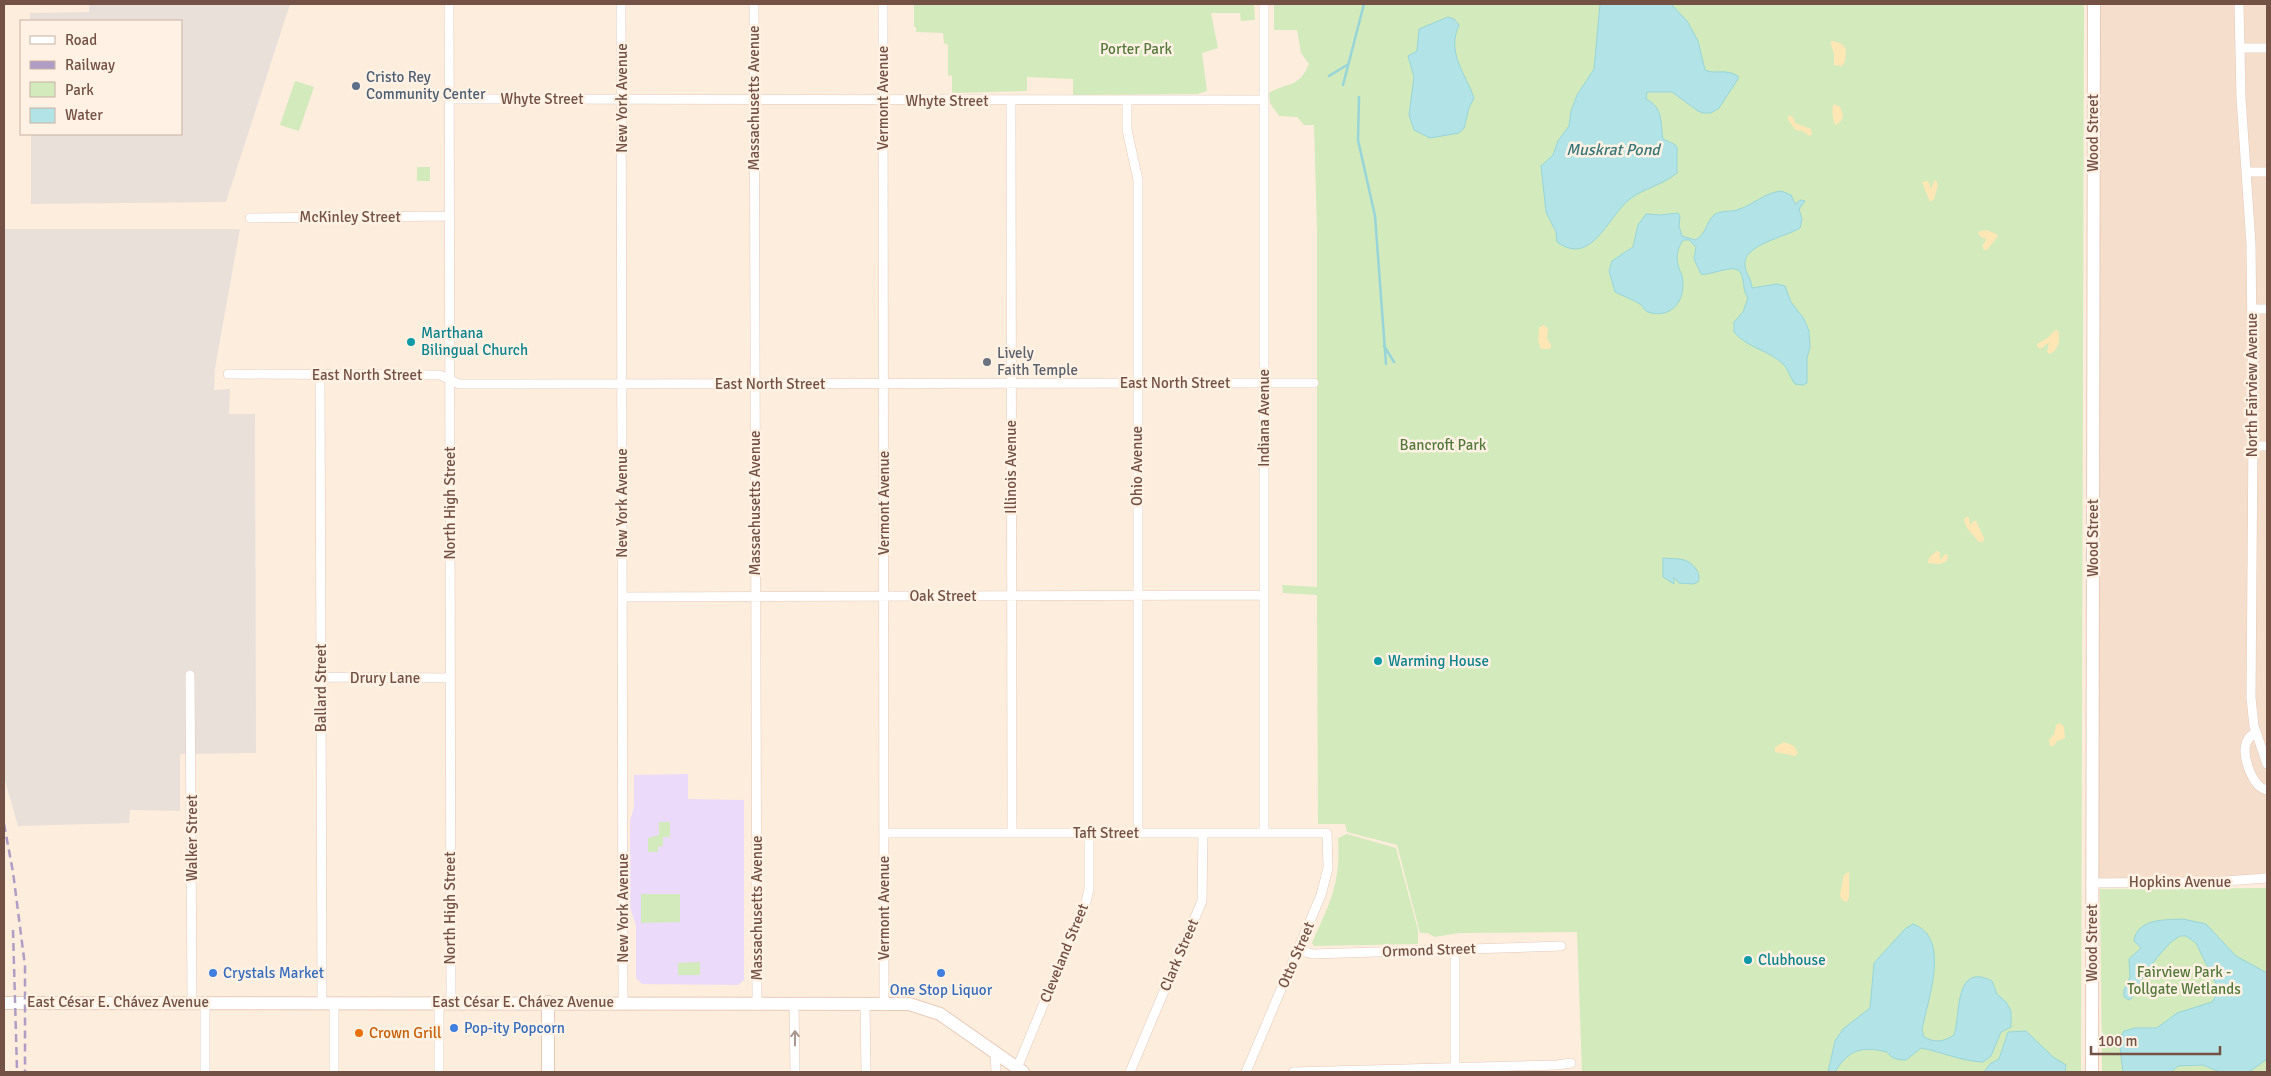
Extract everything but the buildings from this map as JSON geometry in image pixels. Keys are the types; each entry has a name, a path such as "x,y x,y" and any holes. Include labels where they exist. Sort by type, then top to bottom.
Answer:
{"street":[{"name":"North High Street","path":"438,1072 445,1002 450,678 449,4"},
{"name":"New York Avenue","path":"622,4 623,1002"},
{"name":"Massachusetts Avenue","path":"754,4 757,1003"},
{"name":"Vermont Avenue","path":"883,4 884,1003"},
{"name":"Indiana Avenue","path":"1264,4 1264,832"},
{"name":"Wood Street","path":"2092,1072 2094,4"},
{"name":"North Fairview Avenue","path":"2239,4 2240,98 2250,226 2252,309 2251,698 2256,732 2267,764"},
{"path":"2240,48 2267,48"},
{"name":"Whyte Street","path":"450,99 1264,100"},
{"name":"Ohio Avenue","path":"1127,100 1127,130 1138,180 1138,833"},
{"name":"Illinois Avenue","path":"1011,101 1012,833"},
{"path":"2246,172 2267,172"},
{"name":"McKinley Street","path":"250,218 449,216"},
{"path":"2252,309 2267,309"},
{"name":"East North Street","path":"228,374 440,375 459,384 1314,382"},
{"name":"Ballard Street","path":"320,375 321,678 328,1002 334,1072"},
{"path":"2252,446 2267,446"},
{"name":"Oak Street","path":"622,597 1264,595"},
{"name":"Walker Street","path":"190,676 199,1001 205,1072"},
{"name":"Drury Lane","path":"321,678 450,678"},
{"path":"2256,732 2245,745 2247,762 2254,781 2262,790 2267,790"},
{"name":"Taft Street","path":"884,833 1327,833"},
{"name":"Cleveland Street","path":"1020,1070 1086,902 1089,889 1089,833"},
{"name":"Clark Street","path":"1130,1072 1202,901 1204,833"},
{"name":"Otto Street","path":"1248,1072 1326,882 1327,833"},
{"name":"Hopkins Avenue","path":"2092,883 2229,882 2267,878"},
{"name":"Ormond Street","path":"1298,950 1313,954 1561,946"},
{"path":"1455,949 1455,1070"},
{"name":"East César E. Chávez Avenue","path":"4,1002 909,1004 940,1014 1020,1070"},
{"path":"548,1002 548,1072"},
{"path":"865,1003 866,1072"},
{"path":"794,1004 795,1072"},
{"path":"996,1052 996,1072"},
{"path":"1294,1072 1455,1070 1571,1063"}],"shaded area":[{"path":"89,4 290,4 226,202 31,204 31,135 182,135 182,20 30,20 30,13 89,12"},
{"path":"2094,4 2267,4 2267,878 2092,883"},
{"path":"4,229 240,229 215,368 214,390 230,389 229,414 255,414 256,753 180,754 180,811 130,810 129,823 18,826 4,777"},
{"path":"688,774 688,799 744,800 744,980 738,985 642,984 636,978 636,926 630,907 630,821 634,807 634,775"}],"green space":[{"name":"Porter Park","path":"914,4 1254,4 1255,20 1241,21 1240,13 1211,13 1218,48 1202,53 1207,91 1198,94 1073,95 1073,79 1027,77 1027,91 952,93 952,76 948,75 948,45 944,43 943,33 916,32 916,27 914,27"},
{"name":"Bancroft Park","path":"1274,4 2084,4 2081,1072 1582,1072 1577,932 1459,933 1434,937 1428,933 1420,933 1397,845 1347,832 1345,824 1318,824 1317,595 1283,593 1282,585 1317,587 1317,232 1314,125 1304,125 1297,117 1279,116 1270,103 1269,93 1297,81 1309,64 1301,53 1297,30 1274,30"},
{"path":"295,81 314,87 299,131 280,125"},
{"path":"417,167 430,167 430,181 417,181"},
{"path":"659,822 670,822 670,837 663,837 663,846 658,847 658,852 648,852 648,838 659,835"},
{"path":"1347,834 1396,848 1418,930 1418,944 1314,946 1312,943 1329,904 1336,881 1338,838"},
{"name":"Fairview Park - Tollgate Wetlands","path":"2267,888 2267,1072 2102,1072 2100,889"},
{"path":"641,894 680,894 680,922 641,923"},
{"path":"700,962 700,975 678,975 678,963"}],"sand":[{"path":"1830,42 1842,44 1846,49 1845,61 1842,66 1834,65 1834,53"},
{"path":"1834,104 1840,107 1843,115 1841,121 1836,125 1833,115"},
{"path":"1788,115 1793,117 1795,123 1811,129 1812,134 1810,136 1796,130 1788,120"},
{"path":"1936,180 1938,185 1934,199 1930,202 1922,182 1928,181 1931,189"},
{"path":"1986,230 1998,236 1987,250 1984,250 1982,246 1987,239 1981,237 1978,233"},
{"path":"1543,325 1548,328 1547,339 1551,345 1550,349 1541,349 1538,340 1539,328"},
{"path":"2058,330 2059,333 2059,340 2055,350 2050,354 2047,352 2049,342 2042,348 2038,348 2037,344 2049,337 2054,331"},
{"path":"1966,517 1969,517 1970,526 1973,521 1976,521 1984,538 1983,542 1979,542 1967,528 1964,520"},
{"path":"1936,551 1940,552 1940,560 1945,554 1948,555 1947,561 1939,564 1928,563 1929,558"},
{"path":"2060,723 2064,727 2065,738 2057,741 2054,746 2050,746 2049,740 2054,734 2056,725"},
{"path":"1784,742 1794,746 1798,753 1795,756 1775,752 1775,747"},
{"path":"1849,872 1849,898 1846,902 1841,899 1840,894 1844,875"}],"water":[{"name":"Muskrat Pond","path":"1600,4 1671,4 1687,21 1698,41 1705,70 1733,74 1738,76 1738,79 1719,108 1711,113 1698,111 1672,92 1647,92 1646,99 1656,107 1660,116 1663,139 1677,147 1677,173 1666,181 1630,199 1598,237 1589,244 1580,248 1569,248 1557,242 1556,232 1546,212 1541,166 1553,155 1558,141 1569,126 1571,111 1577,95 1594,69"},
{"path":"1448,17 1454,19 1459,25 1456,35 1456,54 1474,98 1469,108 1464,128 1459,133 1430,138 1414,130 1409,115 1414,77 1408,56 1417,51 1419,29"},
{"path":"1781,191 1791,195 1795,204 1801,200 1805,201 1799,209 1802,219 1800,228 1757,247 1750,252 1745,266 1752,288 1777,284 1785,286 1791,302 1804,319 1809,331 1810,347 1807,358 1807,383 1803,385 1795,384 1785,366 1777,359 1745,342 1734,332 1734,322 1743,312 1748,298 1742,275 1733,269 1701,274 1694,259 1696,247 1689,240 1683,240 1677,258 1683,284 1680,300 1676,306 1664,313 1648,312 1640,304 1615,292 1609,271 1612,261 1633,247 1638,225 1646,214 1678,213 1682,236 1695,240 1699,238 1711,218 1717,213 1737,210 1769,194"},
{"path":"1663,558 1682,559 1690,563 1699,575 1698,582 1693,584 1679,583 1674,577 1674,584 1663,577"},
{"path":"2183,919 2206,924 2236,956 2267,973 2267,1059 2249,1072 2220,1072 2203,1065 2178,1066 2171,1072 2123,1072 2119,1039 2124,1031 2135,1028 2157,1028 2177,1013 2212,1002 2217,994 2217,986 2196,943 2186,936 2180,936 2171,942 2145,973 2132,998 2129,1000 2124,997 2124,990 2130,977 2129,959 2141,948 2134,941 2136,933 2146,924 2161,920"},
{"path":"1913,924 1925,931 1932,942 1934,956 1932,987 1922,1030 1924,1037 1939,1041 1954,1035 1961,993 1965,984 1971,978 1980,977 1992,981 1997,994 2006,1002 2011,1011 2011,1027 2001,1032 1991,1056 1983,1062 1967,1060 1921,1048 1906,1060 1900,1060 1895,1059 1887,1052 1870,1049 1851,1054 1840,1064 1835,1072 1828,1072 1835,1041 1843,1029 1870,1008 1874,963 1905,929"},
{"path":"2026,1031 2053,1057 2066,1065 2065,1072 1984,1072 1990,1064 1999,1059 2008,1032"}],"waterway":[{"path":"1343,85 1364,4"},
{"path":"1329,76 1347,65"},
{"path":"1359,97 1358,140 1375,216 1386,364"},
{"path":"1384,346 1394,362"}],"railway":[{"path":"4,824 13,872 25,966 25,1072"},
{"path":"13,930 17,1070"}],"place":[{"name":"Cristo Rey Community Center","path":"356,86"},
{"name":"Marthana Bilingual Church","path":"411,342"},
{"name":"Lively Faith Temple","path":"987,362"},
{"name":"Warming House","path":"1378,661"},
{"name":"Clubhouse","path":"1748,960"},
{"name":"Crystals Market","path":"213,973"},
{"name":"One Stop Liquor","path":"941,973"},
{"name":"Pop-ity Popcorn","path":"454,1028"},
{"name":"Crown Grill","path":"359,1033"}]}
